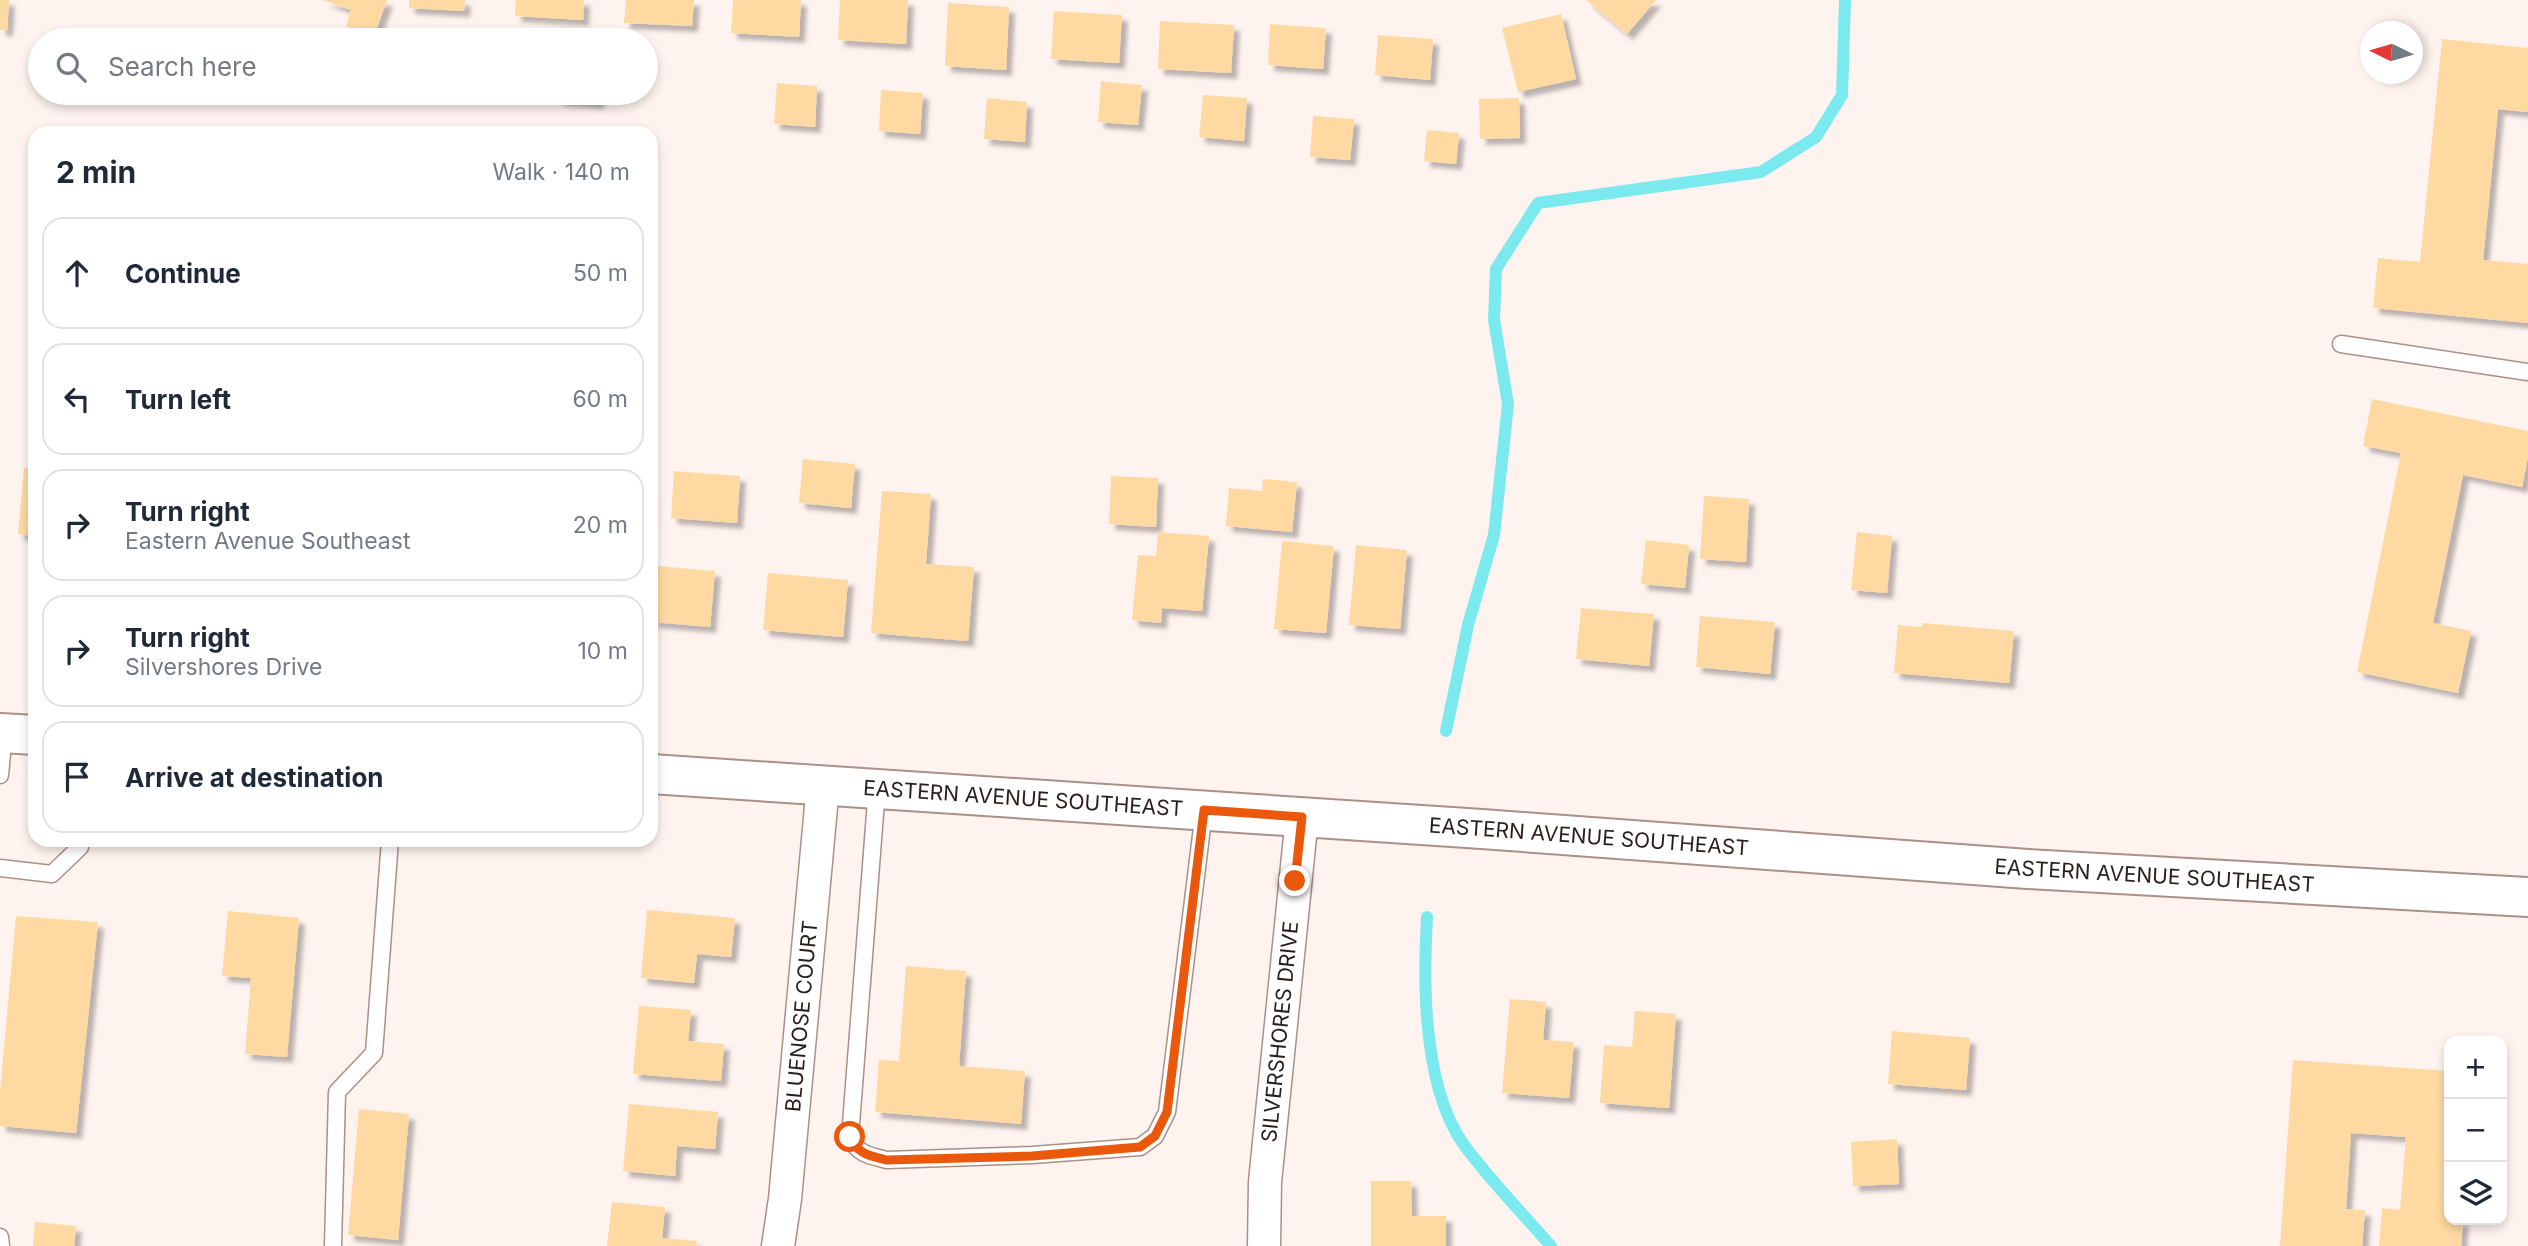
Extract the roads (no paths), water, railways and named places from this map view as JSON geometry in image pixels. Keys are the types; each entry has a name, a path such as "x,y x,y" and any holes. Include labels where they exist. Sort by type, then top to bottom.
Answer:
{"street":[{"name":"EASTERN AVENUE SOUTHEAST","path":"658,774 1204,810 2028,869 2528,897"},
{"name":"BLUENOSE COURT","path":"778,1246 785,1199 823,785"},
{"name":"SILVERSHORES DRIVE","path":"1264,1246 1265,1182 1302,817"}],"lane":[{"path":"2341,344 2528,372"},
{"path":"0,775 13,734"},
{"path":"877,788 850,1137 855,1148 866,1155 887,1160 1032,1156 1140,1147 1155,1136 1167,1112 1204,810"},
{"path":"0,868 52,874 80,847"},
{"path":"333,1246 337,1092 374,1053 389,847"},
{"path":"0,1237 1,1246"}],"waterway":[{"path":"1446,731 1468,625 1494,535 1508,404 1494,320 1496,269 1538,203 1761,172 1816,137 1842,95 1845,0"},
{"path":"1427,917 1425,973 1429,1035 1433,1066 1450,1122 1464,1145 1495,1184 1551,1246"}]}
